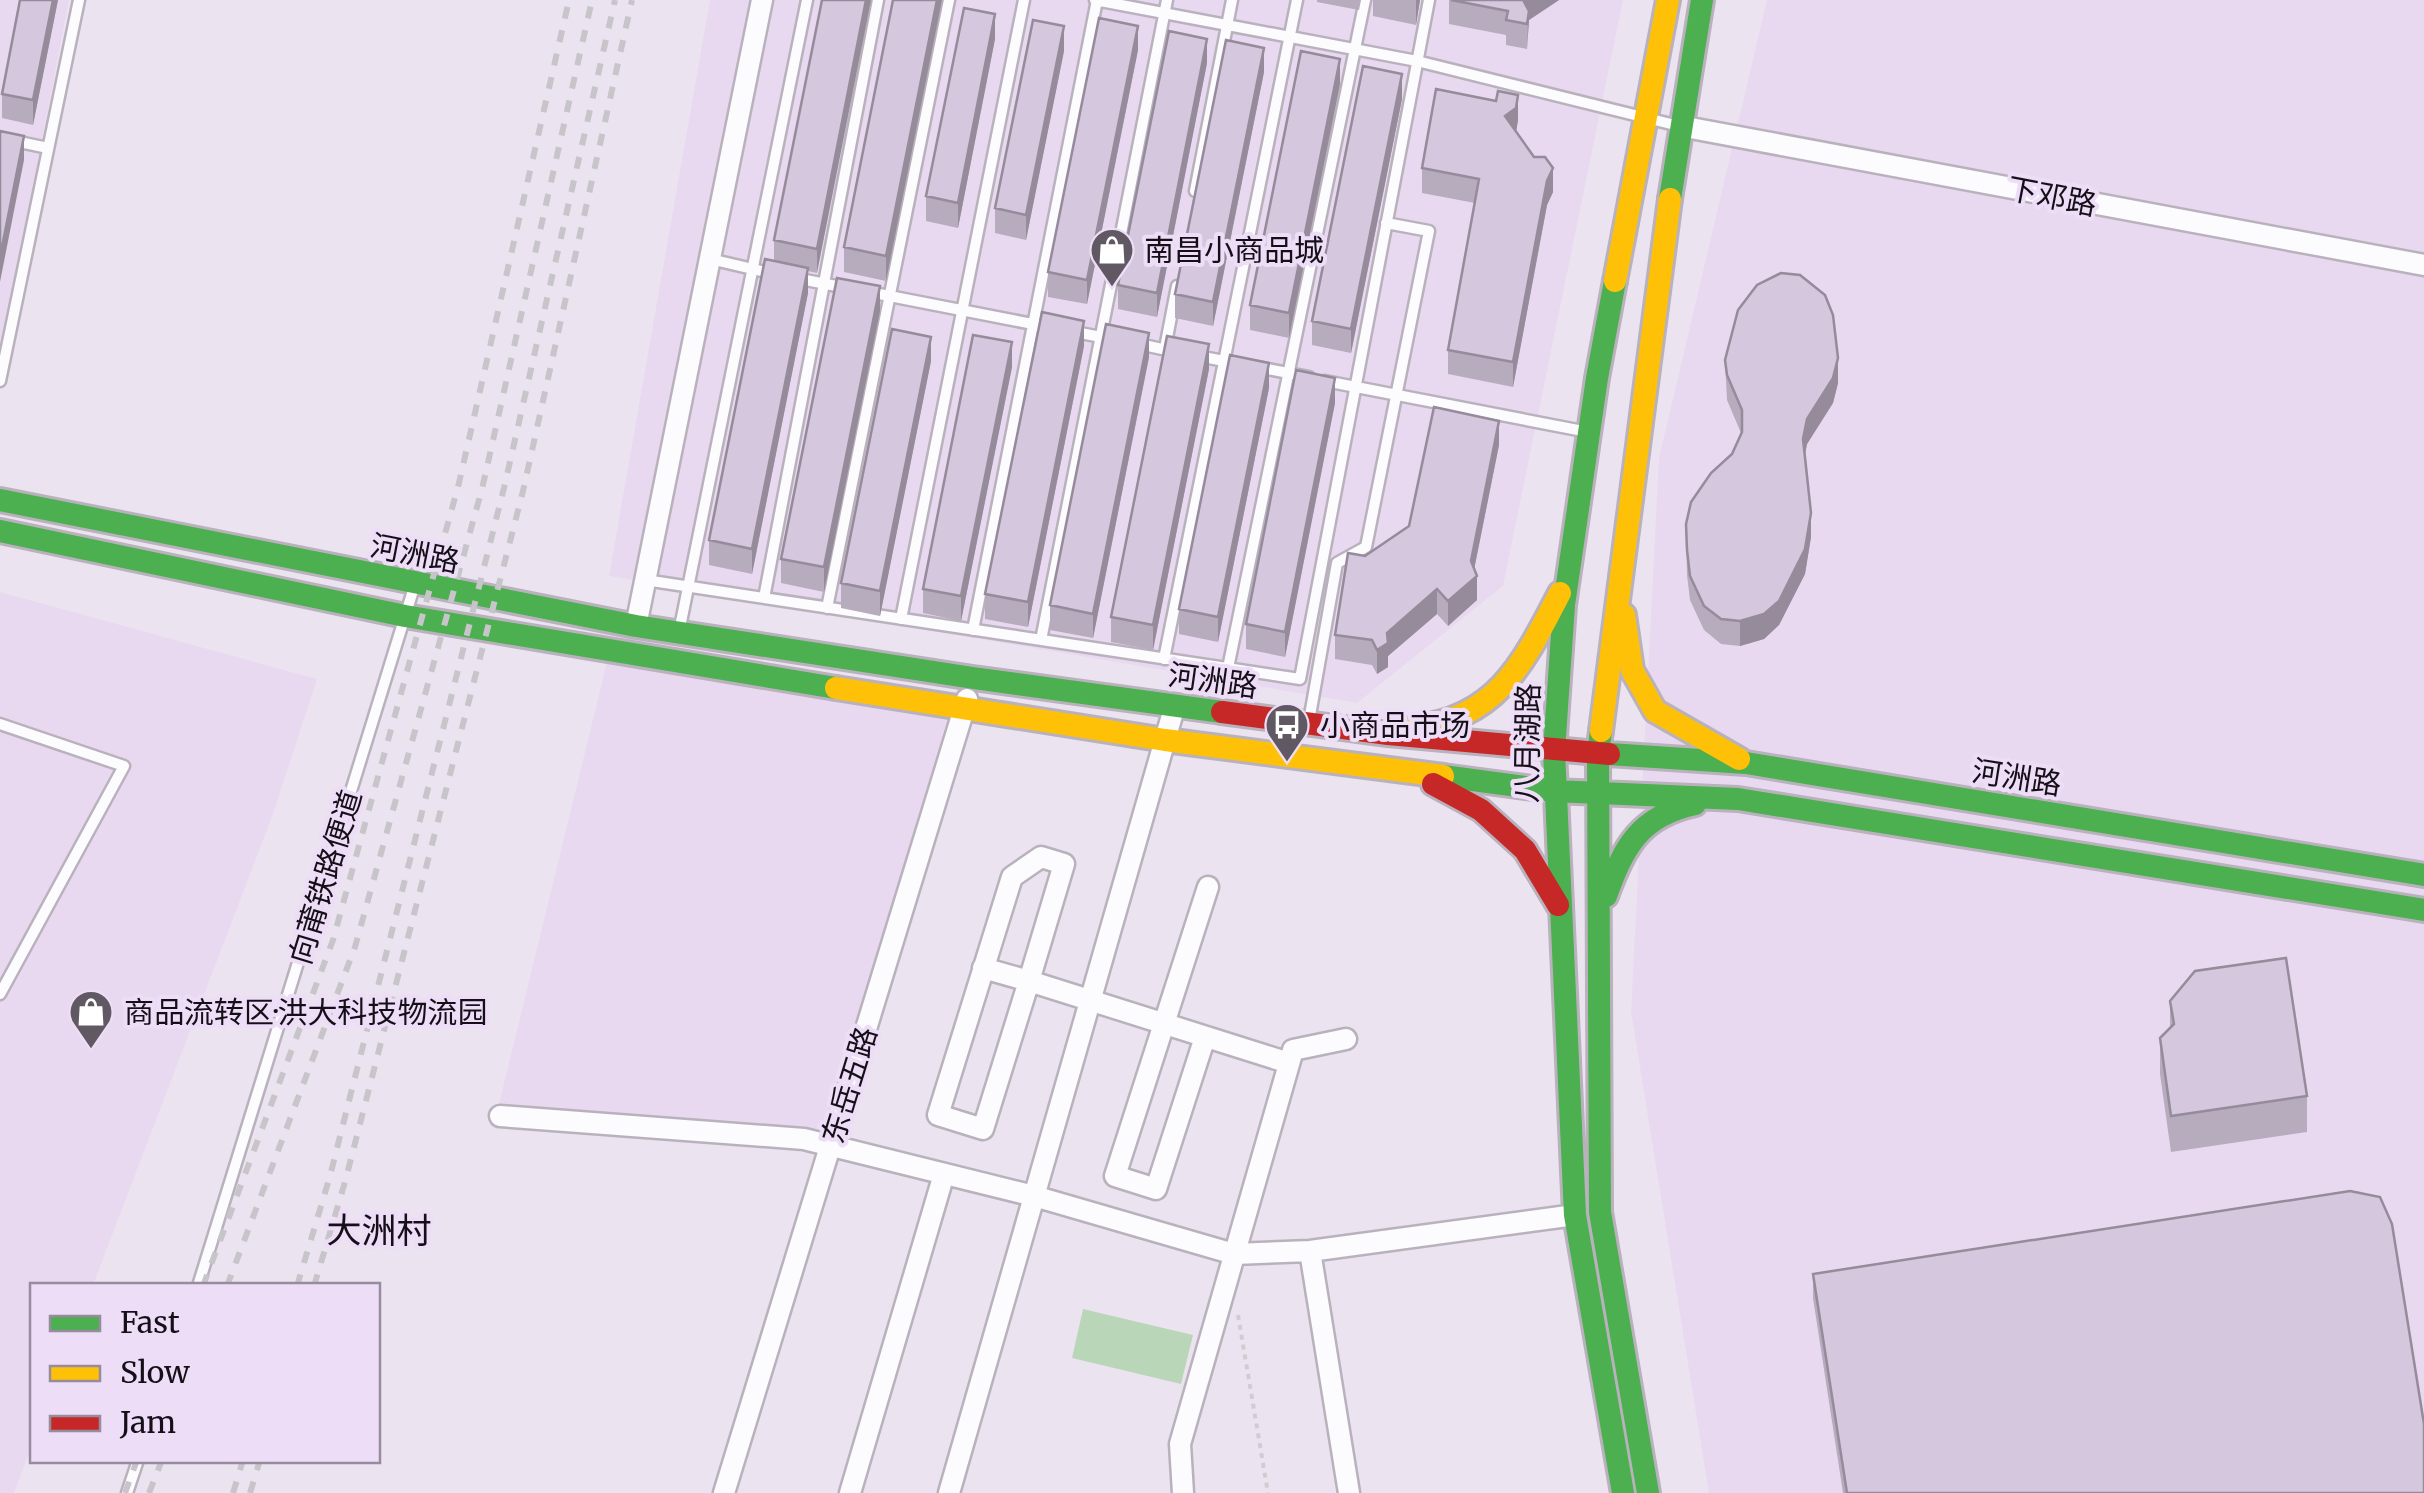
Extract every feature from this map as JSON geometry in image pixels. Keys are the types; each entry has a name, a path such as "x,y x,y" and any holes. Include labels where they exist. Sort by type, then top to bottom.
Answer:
{"main road":[{"name":"八月湖路","path":"1623,1493 1575,1214 1554,751 1568,578 1589,432 1668,0"},
{"path":"1648,1493 1600,1212 1598,754 1680,126 1702,0"},
{"name":"河洲路","path":"0,500 636,626 974,678 1374,732 1554,751 1746,762 2424,876"},
{"path":"0,531 405,616 964,710 1554,791 1738,798 2424,910"},
{"path":"1619,574 1632,670 1655,711 1746,762"},
{"path":"1374,732 1450,722 1494,696 1535,641 1568,578"},
{"path":"1392,770 1447,790 1480,810 1525,850 1560,908"},
{"path":"1597,923 1619,856 1638,829 1680,806 1738,798"}],"street":[{"path":"636,626 762,0"},
{"name":"下邓路","path":"1680,126 2424,265"},
{"name":"东岳五路","path":"724,1493 974,678"},
{"path":"949,1493 1175,705"},
{"path":"1041,858 1064,864 1028,981 983,1129 938,1115 1012,876 1041,858"},
{"path":"1205,1036 1156,1189 1114,1176 1208,888"},
{"path":"983,968 1289,1063"},
{"path":"1183,1493 1180,1444 1293,1050 1346,1039"},
{"path":"500,1116 804,1139 1034,1196 1234,1254 1310,1251 1575,1214"},
{"path":"850,1493 944,1174"},
{"path":"1310,1251 1350,1493"}],"lane":[{"path":"0,381 78,0"},
{"path":"679,632 807,0"},
{"path":"764,598 878,0"},
{"path":"827,608 949,0"},
{"path":"901,619 1024,0"},
{"path":"973,630 1096,0 1417,61 1680,126"},
{"path":"1041,640 1167,0"},
{"path":"1194,197 1232,0"},
{"path":"1164,659 1297,0"},
{"path":"1228,668 1365,0"},
{"path":"645,580 1300,679 1417,61 1433,0"},
{"path":"0,138 48,148"},
{"path":"1309,723 1337,563 1366,547 1429,230 1386,223"},
{"path":"710,259 1589,432"},
{"path":"1162,368 1180,273"},
{"name":"向莆铁路便道","path":"199,1283 415,584"},
{"path":"1108,650 1111,631"},
{"path":"0,724 124,766 0,994"},
{"path":"127,1493 137,1463"}],"path":[{"path":"1236,1306 1268,1493"}],"shaded area":[{"path":"0,0 69,0 0,357"},
{"name":"南昌小商品城","path":"710,0 1623,0 1503,586 1357,703 609,576"},
{"path":"1767,0 2424,0 2424,1493 1709,1493 1631,1012 1659,458"},
{"name":"商品流转区·洪大科技物流园","path":"0,592 317,679 273,814 94,1283 30,1283 30,1450 14,1493 0,1493"},
{"path":"608,658 947,719 829,1130 498,1108"}],"green space":[{"path":"1083,1309 1193,1335 1181,1384 1072,1358"}],"building":[{"path":"20,0 53,0 33,100 2,94"},
{"path":"822,0 866,0 817,249 774,240"},
{"path":"893,0 937,0 886,256 844,247"},
{"path":"1451,0 1523,0 1529,11 1527,24 1506,20 1508,11"},
{"path":"964,8 995,14 958,203 926,196"},
{"path":"1099,18 1138,26 1087,280 1048,272"},
{"path":"1033,20 1064,26 1026,215 995,208"},
{"path":"1169,31 1207,39 1157,293 1118,285"},
{"path":"1226,40 1264,48 1213,302 1175,294"},
{"path":"1301,51 1340,59 1289,313 1250,305"},
{"path":"1363,66 1402,74 1351,329 1312,321"},
{"path":"1436,89 1496,101 1498,91 1518,95 1516,108 1505,116 1534,157 1545,157 1553,168 1547,181 1513,362 1448,350 1479,179 1422,168"},
{"path":"0,131 24,136 0,257"},
{"path":"765,259 808,268 752,549 709,540"},
{"path":"1781,273 1800,275 1825,295 1833,315 1838,358 1833,378 1807,419 1803,439 1811,513 1805,549 1779,601 1764,614 1740,621 1721,619 1704,606 1690,576 1686,524 1691,502 1711,473 1732,454 1742,432 1742,410 1725,360 1738,310 1757,285"},
{"path":"837,278 880,286 824,567 781,559"},
{"path":"1042,312 1084,321 1028,602 985,594"},
{"path":"1106,324 1149,333 1093,614 1050,605"},
{"path":"892,329 931,337 880,591 841,583"},
{"path":"973,335 1012,342 961,596 923,589"},
{"path":"1167,336 1209,344 1153,625 1111,617"},
{"path":"1230,355 1269,363 1218,617 1179,609"},
{"path":"1296,370 1335,378 1285,632 1246,624"},
{"path":"1434,407 1499,421 1471,561 1477,576 1448,601 1437,589 1387,633 1388,643 1377,650 1372,640 1335,635 1348,553 1365,556 1409,526"},
{"path":"2286,958 2307,1096 2171,1116 2160,1038 2174,1024 2170,1001 2195,971"},
{"path":"2350,1191 2380,1197 2392,1224 2424,1424 2424,1493 1847,1493 1813,1274"}],"railway":[{"path":"204,1283 333,940 459,483 569,0"},
{"path":"228,1283 355,947 482,489 592,0"},
{"path":"298,1283 330,1176 504,488 615,0"},
{"path":"315,1283 345,1182 523,491 632,0"},
{"path":"125,1493 136,1463"},
{"path":"149,1493 161,1463"},
{"path":"233,1493 242,1463"},
{"path":"250,1493 259,1463"}],"traffic: fast":[{"path":"1670,199 1702,0"},
{"path":"1615,281 1564,605 1554,751 1575,1215 1623,1493"},
{"path":"0,500 636,626 1222,712"},
{"path":"0,531 405,616 836,688"},
{"path":"1601,731 1600,1212 1648,1493"},
{"path":"1609,754 1746,763 2424,875"},
{"path":"1443,776 1554,791 1738,799 2424,910"},
{"path":"1606,896 1628,848 1647,825 1660,816 1695,804"}],"traffic: slow":[{"path":"1615,281 1668,0"},
{"path":"1601,731 1670,199"},
{"path":"1415,727 1444,722 1488,699 1521,663 1560,593"},
{"path":"1624,615 1632,670 1655,711 1739,759"},
{"path":"836,688 1165,740 1443,776"}],"traffic: jam":[{"path":"1222,712 1388,734 1609,754"},
{"path":"1433,784 1481,810 1525,850 1558,905"}],"place":[{"name":"南昌小商品城","path":"1112,288"},
{"name":"小商品市场","path":"1287,763"},
{"name":"商品流转区·洪大科技物流园","path":"91,1050"}],"district":[{"name":"大洲村","path":"379,1231"}]}
